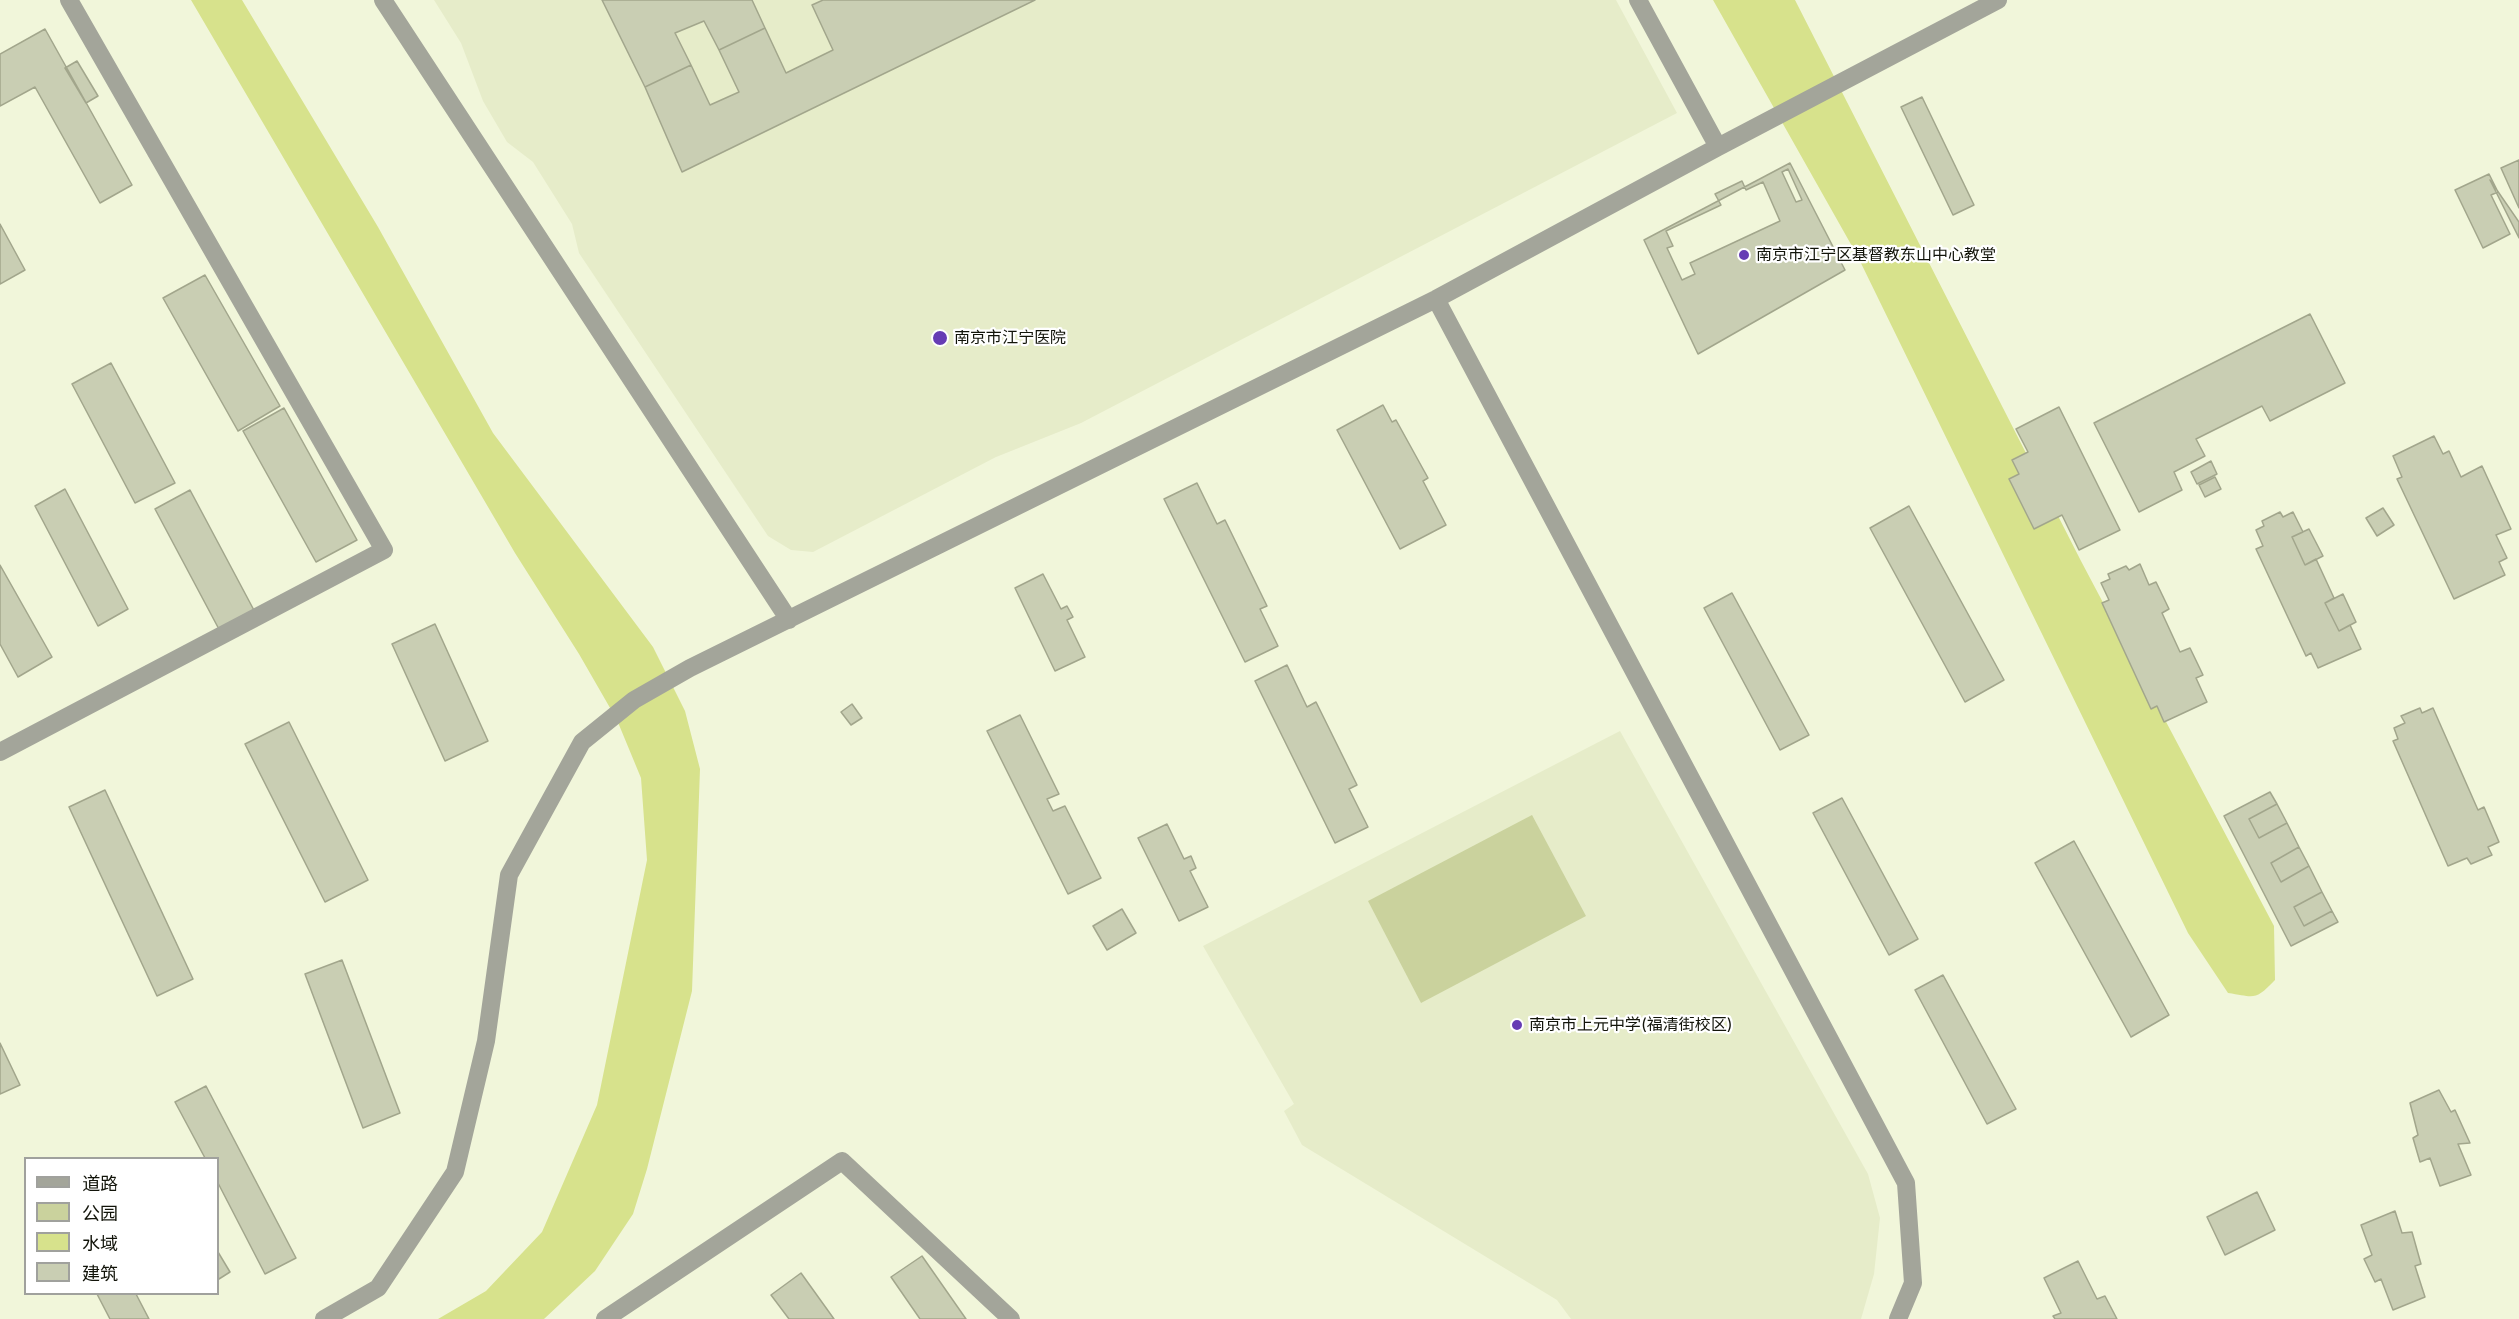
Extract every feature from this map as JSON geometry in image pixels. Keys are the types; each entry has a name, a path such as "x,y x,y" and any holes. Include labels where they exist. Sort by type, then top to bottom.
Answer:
{"street":[{"path":"0,752 384,550 69,0"},
{"path":"382,0 789,620"},
{"path":"1638,0 1718,147"},
{"path":"324,1319 378,1288 455,1172 486,1041 509,875 582,742 634,700 690,668 1436,299 1998,0"},
{"path":"1436,299 1906,1182 1913,1282 1898,1319"},
{"path":"605,1319 842,1161 1011,1319"}],"shaded area":[{"name":"南京市江宁医院","path":"434,0 1616,0 1677,113 1081,423 996,457 813,552 791,550 768,536 579,253 572,224 533,162 507,142 483,101 461,43"},
{"name":"南京市上元中学(福清街校区)","path":"1620,731 1868,1174 1880,1218 1874,1274 1861,1319 1571,1319 1557,1300 1302,1145 1284,1111 1294,1104 1203,946"}],"green space":[{"path":"1532,815 1586,916 1421,1003 1368,901"}],"water":[{"path":"191,0 242,0 378,227 493,433 653,647 685,711 700,769 692,991 647,1169 633,1214 595,1271 544,1319 438,1319 486,1291 542,1232 597,1105 647,860 641,778 617,720 579,654 515,553"},
{"path":"1713,0 1795,0 2081,561 2274,926 2275,980 2258,994 2249,996 2228,993 2188,933 1857,255"}],"building":[{"path":"602,0 752,0 765,28 719,50 704,21 675,33 691,65 645,87"},
{"path":"823,0 1035,0 682,172 645,87 691,65 710,105 739,92 719,50 765,28 786,73 833,50 812,5"},
{"path":"45,29 132,185 100,203 35,87 0,106 0,54"},
{"path":"77,61 98,96 86,103 65,68"},
{"path":"1922,97 1974,205 1953,215 1901,107"},
{"path":"2519,160 2519,208 2501,168"},
{"name":"南京市江宁区基督教东山中心教堂","path":"1790,163 1845,270 1698,354 1644,240"},
{"path":"1788,169 1802,200 1796,202 1782,172"},
{"path":"2489,174 2498,192 2491,195 2510,234 2483,248 2455,190"},
{"path":"2490,180 2519,222 2519,238"},
{"path":"1742,181 1746,190 1763,182 1780,221 1690,263 1695,274 1682,280 1667,248 1673,246 1666,231 1721,205 1715,194"},
{"path":"0,224 25,270 0,284"},
{"path":"205,275 280,406 238,431 163,298"},
{"path":"2310,314 2345,383 2270,421 2262,406 2196,439 2205,456 2174,472 2182,490 2139,512 2094,423"},
{"path":"111,363 175,483 135,503 72,384"},
{"path":"1383,405 1392,422 1396,420 1428,478 1423,481 1446,525 1400,549 1337,430"},
{"path":"2059,407 2120,530 2079,550 2062,515 2034,529 2009,479 2019,474 2012,460 2028,452 2016,429"},
{"path":"284,408 357,540 316,562 243,431"},
{"path":"2434,436 2443,454 2449,451 2461,477 2482,466 2511,529 2496,535 2507,558 2499,562 2505,575 2454,599 2397,479 2402,477 2393,456"},
{"path":"2211,461 2217,474 2197,484 2191,472"},
{"path":"2215,477 2221,489 2205,497 2199,485"},
{"path":"1197,483 1217,524 1225,520 1267,606 1260,609 1278,646 1245,662 1164,499"},
{"path":"65,489 128,609 98,626 35,506"},
{"path":"190,490 256,614 221,633 155,509"},
{"path":"1909,506 2004,680 1965,702 1870,528"},
{"path":"2383,508 2394,525 2377,536 2366,518"},
{"path":"2280,512 2283,517 2293,512 2303,532 2292,537 2305,565 2316,559 2334,598 2325,603 2339,631 2350,625 2361,649 2318,668 2311,653 2306,656 2256,549 2263,546 2256,530 2264,526 2262,521"},
{"path":"2309,529 2323,556 2305,565 2292,537"},
{"path":"2140,564 2149,585 2156,582 2169,609 2162,613 2180,652 2190,648 2203,675 2196,678 2207,702 2164,722 2157,706 2151,709 2102,603 2109,600 2101,583 2110,579 2108,574 2126,566 2129,570"},
{"path":"0,565 52,657 18,677 0,644"},
{"path":"1043,574 1061,609 1067,606 1073,617 1067,620 1085,657 1055,671 1015,588"},
{"path":"1732,593 1809,735 1780,750 1704,608"},
{"path":"2343,594 2356,622 2339,631 2325,603"},
{"path":"435,624 488,741 445,761 392,644"},
{"path":"1287,665 1307,707 1316,702 1357,785 1349,789 1368,827 1335,843 1255,681"},
{"path":"852,704 862,718 851,725 841,712"},
{"path":"2420,708 2422,713 2433,708 2478,810 2484,807 2499,842 2488,847 2492,855 2471,864 2467,858 2448,866 2393,741 2398,739 2394,728 2405,723 2401,716"},
{"path":"1020,715 1059,794 1047,799 1053,811 1065,806 1101,878 1068,894 987,731"},
{"path":"289,722 368,880 325,902 245,744"},
{"path":"105,790 193,979 157,996 69,807"},
{"path":"2270,792 2277,804 2249,819 2259,838 2287,823 2299,847 2271,863 2281,882 2309,866 2322,892 2294,907 2304,926 2332,911 2338,922 2291,946 2224,816"},
{"path":"1842,798 1918,939 1889,955 1813,813"},
{"path":"2277,804 2287,823 2259,838 2249,819"},
{"path":"1167,824 1184,859 1191,856 1196,868 1190,871 1208,907 1179,921 1138,838"},
{"path":"2074,841 2169,1015 2131,1037 2035,863"},
{"path":"2299,847 2309,866 2281,882 2271,863"},
{"path":"2322,892 2332,911 2304,926 2294,907"},
{"path":"1122,909 1136,933 1107,950 1093,926"},
{"path":"342,960 400,1113 363,1128 305,974"},
{"path":"1943,975 2016,1109 1987,1124 1915,990"},
{"path":"0,1043 20,1085 0,1094"},
{"path":"206,1086 296,1258 265,1274 219,1185 219,1157 204,1157 175,1102"},
{"path":"2439,1090 2451,1112 2455,1110 2470,1143 2458,1144 2471,1175 2440,1186 2430,1158 2420,1162 2413,1138 2418,1135 2410,1103"},
{"path":"2257,1192 2275,1230 2225,1255 2207,1217"},
{"path":"2395,1211 2402,1233 2412,1232 2421,1264 2415,1266 2425,1297 2393,1310 2381,1279 2375,1282 2364,1259 2372,1255 2361,1225"},
{"path":"219,1254 230,1272 219,1279"},
{"path":"922,1256 966,1319 920,1319 891,1277"},
{"path":"2078,1261 2097,1299 2105,1296 2117,1319 2055,1319 2053,1316 2061,1313 2044,1278"},
{"path":"801,1273 834,1319 789,1319 771,1295"},
{"path":"98,1295 137,1295 149,1319 110,1319"}],"place":[{"name":"南京市江宁区基督教东山中心教堂","path":"1744,255"},
{"name":"南京市江宁医院","path":"940,338"},
{"name":"南京市上元中学(福清街校区)","path":"1517,1025"}]}
